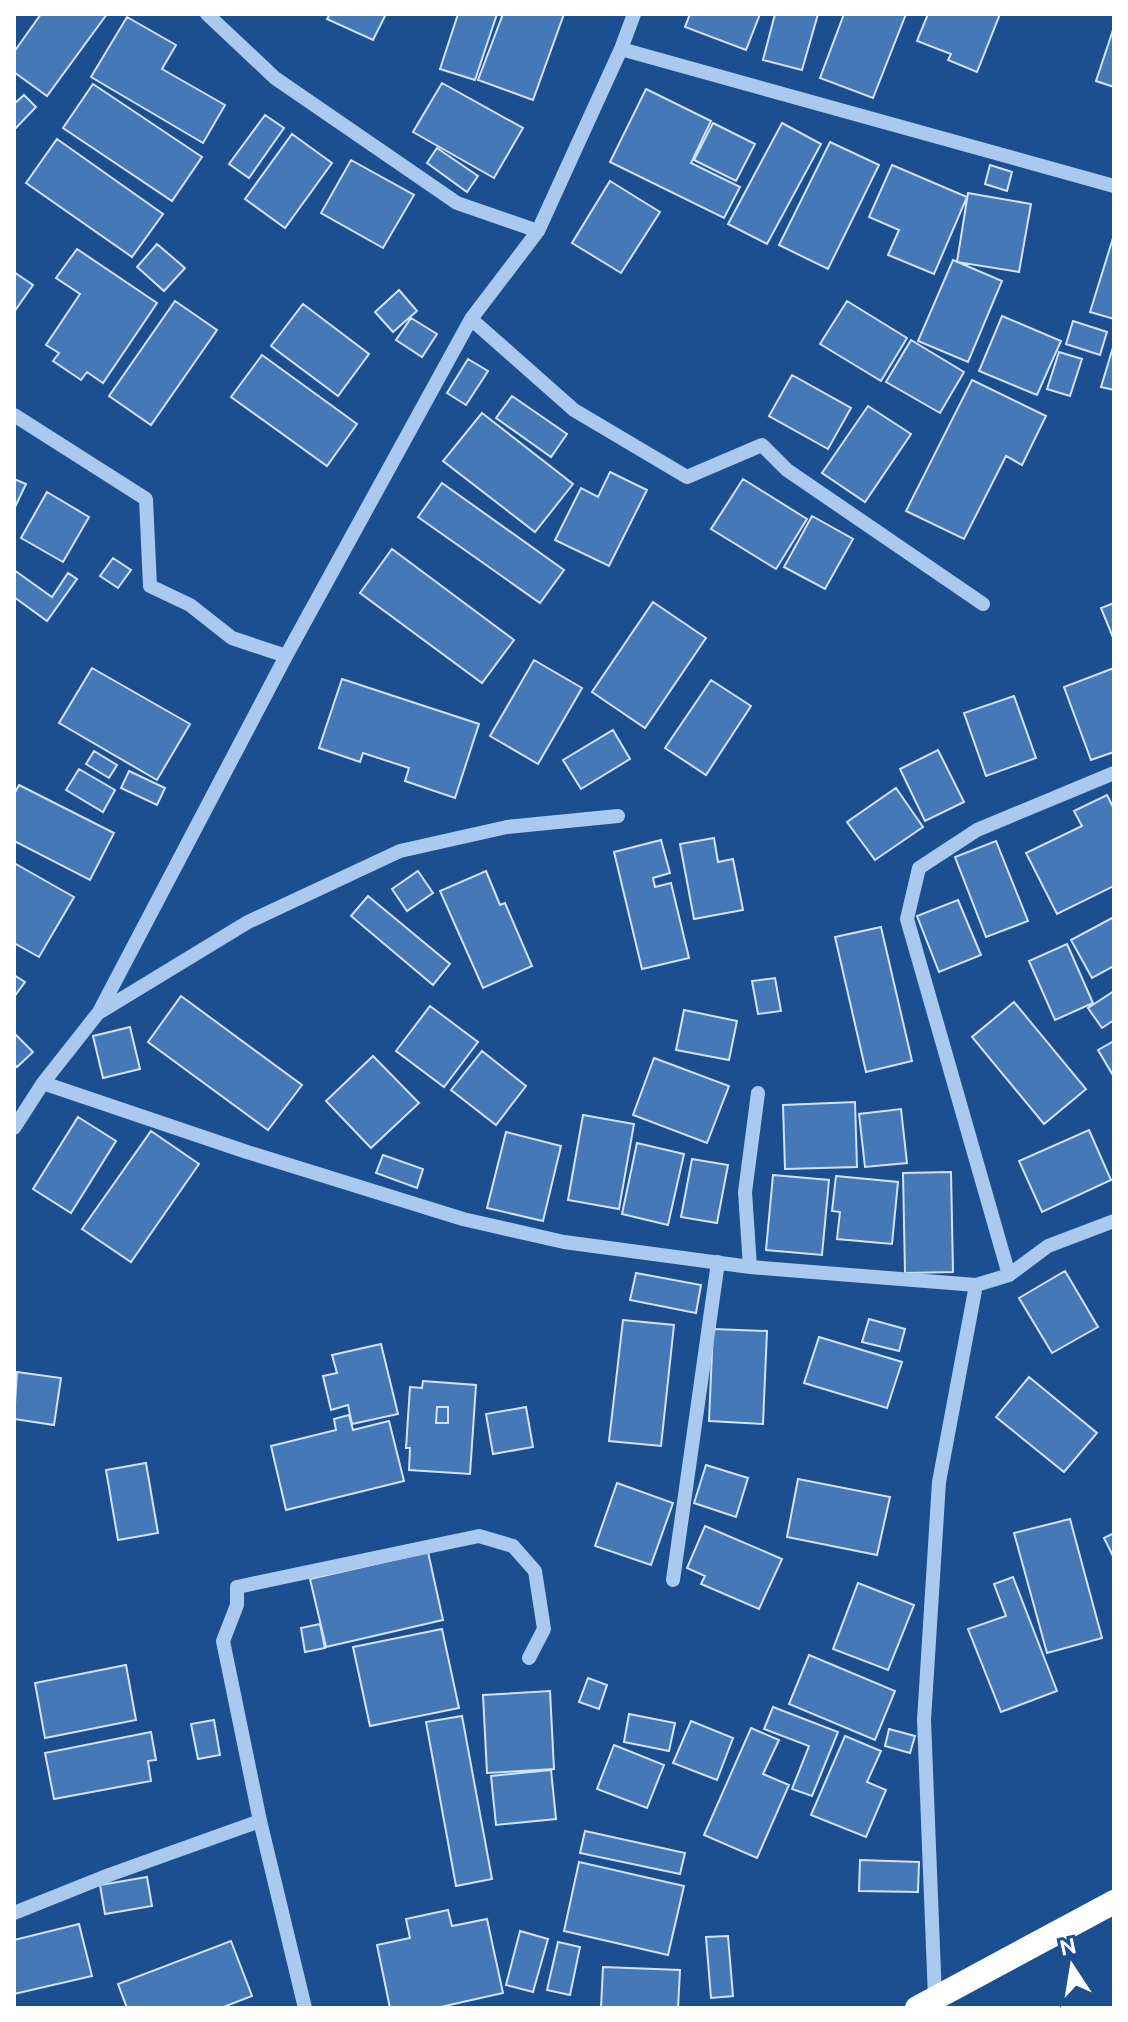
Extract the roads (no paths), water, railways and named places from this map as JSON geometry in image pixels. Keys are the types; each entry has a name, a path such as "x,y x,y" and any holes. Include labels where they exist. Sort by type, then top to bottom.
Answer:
{"highway":[{"path":"926,2003 1114,1902"}],"street":[{"path":"207,14 275,78 457,203 538,231"},
{"path":"14,1128 43,1083 99,1012 286,656 471,319 538,231 634,14"},
{"path":"621,49 1114,186"},
{"path":"471,319 574,410 687,477 762,445 787,470 983,604"},
{"path":"14,415 146,499 150,586 190,605 232,638 286,656"},
{"path":"1009,1275 907,919 919,868 977,830 1114,773"},
{"path":"99,1012 248,922 400,851 507,827 618,816"},
{"path":"43,1083 247,1152 463,1219 564,1242 750,1267 976,1285 1009,1275 1048,1246 1114,1221"},
{"path":"750,1267 745,1192 758,1093"},
{"path":"673,1580 718,1262"},
{"path":"926,2003 924,1720 939,1482 976,1285"},
{"path":"305,2008 260,1821 223,1641 237,1605 237,1587 479,1536 513,1546 535,1571 544,1629 529,1658"},
{"path":"14,1913 260,1821"}]}
